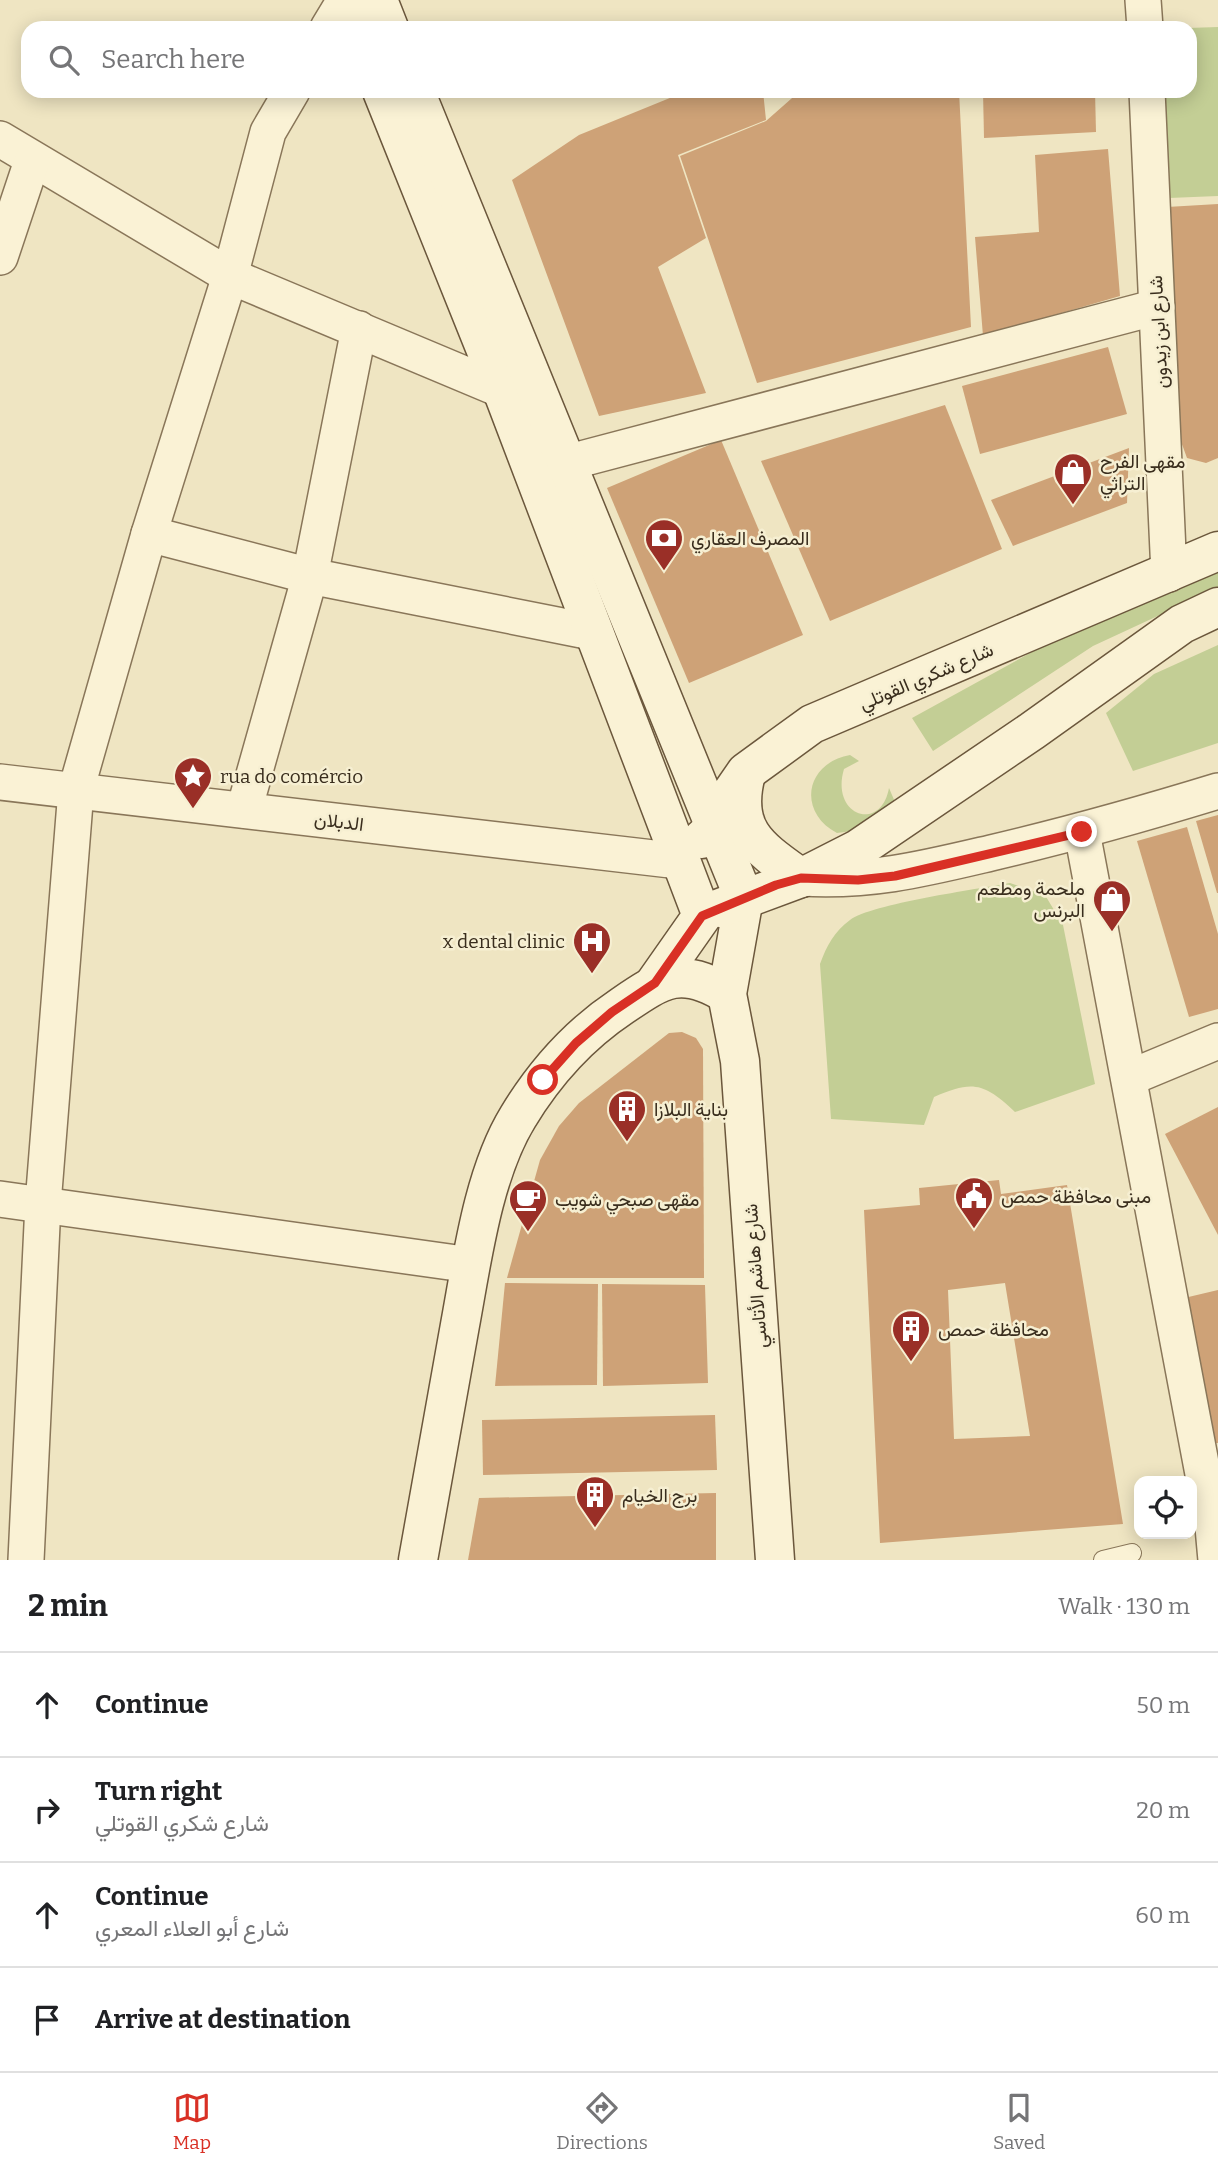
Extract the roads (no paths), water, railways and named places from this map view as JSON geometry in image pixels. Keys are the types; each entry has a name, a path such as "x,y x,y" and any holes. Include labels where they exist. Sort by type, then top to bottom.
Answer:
{"main road":[{"path":"345,0 354,21"},
{"path":"378,0 386,21"},
{"path":"385,98 502,390 702,916"},
{"path":"418,98 744,898 727,994 692,978 672,978 655,983 612,1012 576,1043 543,1080 517,1119 495,1167 471,1265 418,1560"},
{"name":"شارع شكري القوتلي","path":"679,861 714,828 728,798 746,772 812,724 1218,551"},
{"path":"655,983 702,916 801,878 858,849 1032,731 1182,624 1218,607"},
{"path":"746,772 740,796 743,820 754,841 801,878"},
{"name":"شارع هاشم الأتاسي","path":"727,994 740,1061 775,1560"}],"street":[{"path":"332,21 345,0"},
{"path":"1143,0 1144,21"},
{"path":"26,1560 43,1204 76,790 149,534 230,276 268,132 288,98"},
{"name":"شارع ابن زيدون","path":"1147,98 1169,574"},
{"path":"0,139 230,276 502,390"},
{"path":"0,257 32,160"},
{"path":"566,463 1157,307"},
{"path":"244,810 310,576 359,329"},
{"path":"149,534 310,576 592,632"},
{"name":"الدبلان","path":"0,782 679,861"},
{"path":"801,878 858,880 895,876 1082,832 1218,791"},
{"path":"1082,832 1213,1527 1216,1560"},
{"path":"1129,1078 1218,1041"},
{"path":"0,1199 471,1265"}],"lane":[{"path":"1103,1560 1132,1553"}],"place":[{"name":"مقهى الفرح التراثي","path":"1073,506"},
{"name":"المصرف العقاري","path":"664,572"},
{"name":"rua do comércio","path":"193,810"},
{"name":"ملحمة ومطعم البرنس","path":"1112,933"},
{"name":"x dental clinic","path":"592,975"},
{"name":"بناية البلازا","path":"627,1143"},
{"name":"مبنى محافظة حمص","path":"974,1230"},
{"name":"مقهى صبحي شويب","path":"528,1233"},
{"name":"محافظة حمص","path":"911,1363"},
{"name":"برج الخيام","path":"595,1529"}]}
